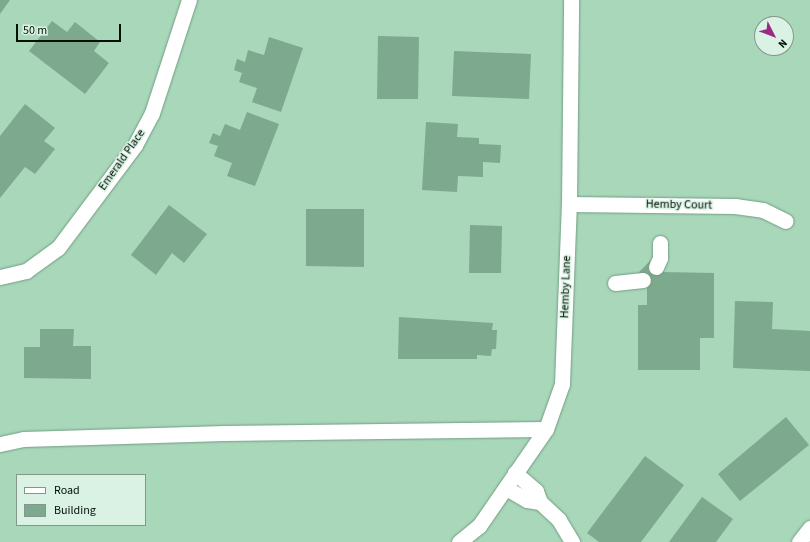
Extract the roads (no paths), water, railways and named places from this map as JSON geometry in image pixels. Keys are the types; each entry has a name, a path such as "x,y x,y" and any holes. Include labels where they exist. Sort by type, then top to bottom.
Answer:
{"street":[{"name":"Emerald Place","path":"0,277 26,271 58,248 135,145 152,113 189,0"},
{"name":"Hemby Lane","path":"459,542 479,526 546,428 562,384 569,204 571,0"},
{"name":"Hemby Court","path":"569,204 735,206 763,210 786,221"},
{"path":"656,267 660,258 660,243"},
{"path":"615,283 643,280"},
{"path":"0,444 23,439 224,433 546,428"},
{"path":"516,473 536,491 540,502 559,520 572,542"},
{"path":"506,488 527,500 540,502"},
{"path":"799,542 810,528"}]}
